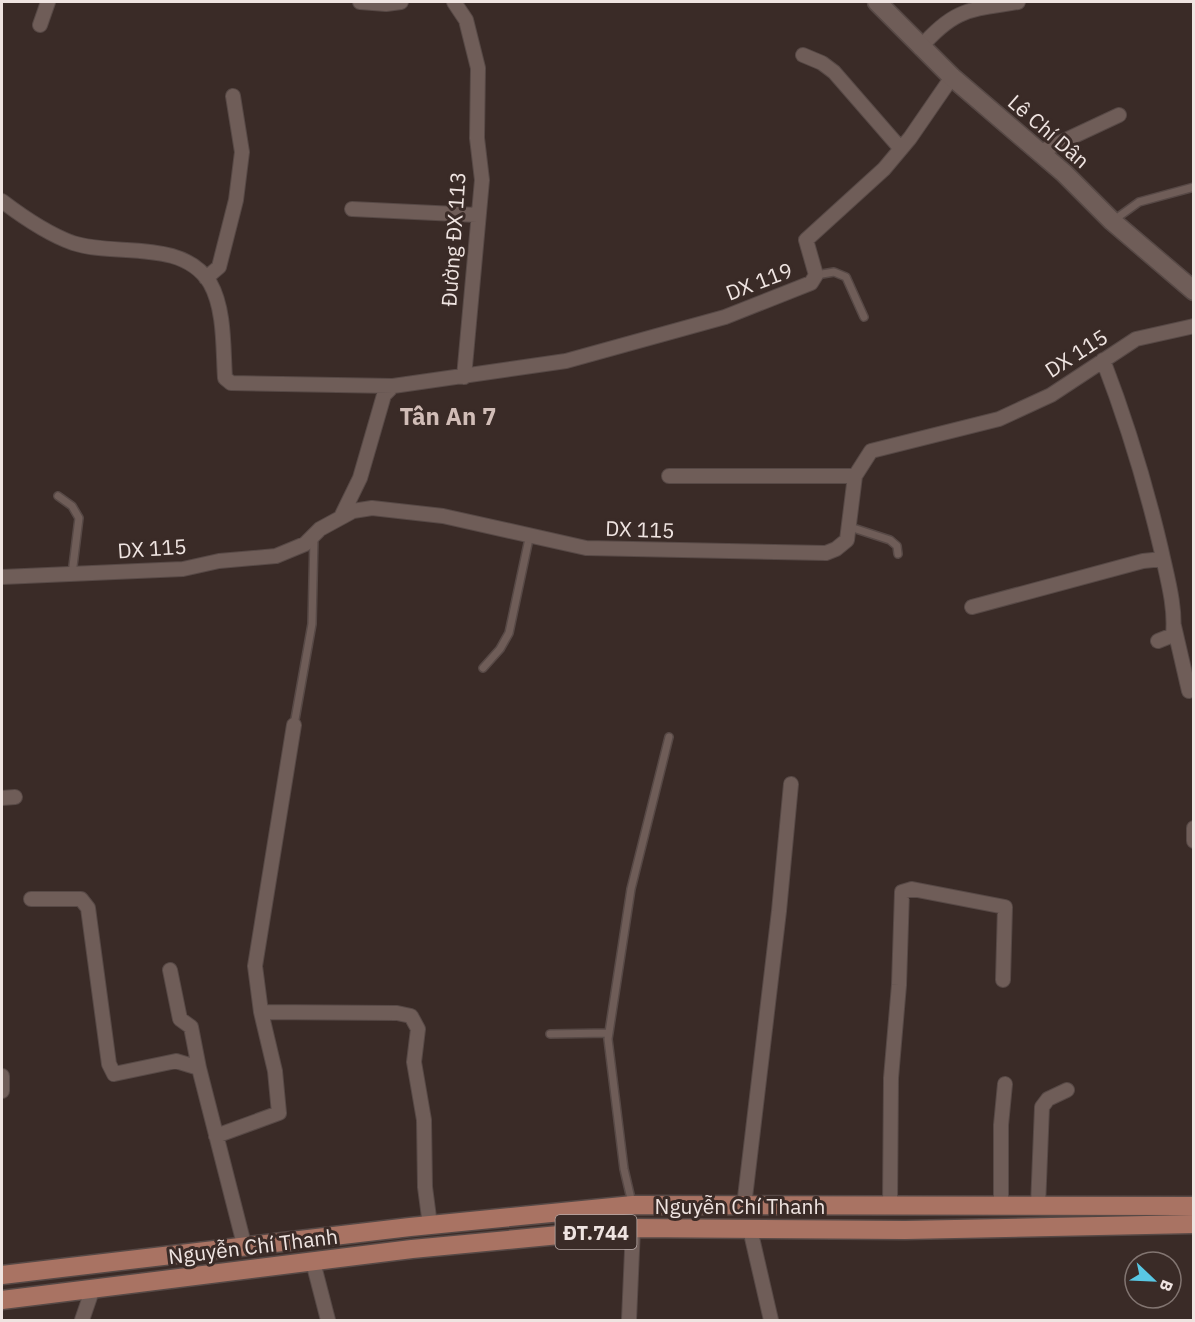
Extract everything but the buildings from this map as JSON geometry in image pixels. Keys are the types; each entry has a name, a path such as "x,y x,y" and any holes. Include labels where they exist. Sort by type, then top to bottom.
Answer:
{"main road":[{"name":"Nguyễn Chí Thanh","path":"2,1275 430,1225 633,1205 1193,1206"},
{"path":"633,1205 633,1228"},
{"path":"1193,1206 1193,1224"},
{"name":"Nguyễn Chí Thanh","path":"2,1300 313,1262 633,1228 905,1230 1193,1224"},
{"path":"90,1264 93,1288"}],"street":[{"path":"40,25 48,2"},
{"path":"360,2 386,4 401,2"},
{"name":"Đường ĐX 113","path":"454,2 466,21 478,68 477,138 482,180 464,377"},
{"name":"Lê Chí Dân","path":"877,2 920,48 1040,152 1112,221 1194,291"},
{"path":"920,48 947,20 968,11 1018,2"},
{"path":"803,55 822,63 834,72 901,148"},
{"name":"DX 119","path":"206,278 218,308 225,378 231,383 393,386 566,361 725,317 811,283 816,275 806,240 884,169 952,77"},
{"path":"2,201 75,244 134,250 182,260 200,271 206,278 219,267 236,200 242,152 233,96"},
{"path":"1040,152 1119,115"},
{"path":"352,209 477,215"},
{"name":"DX 115","path":"2,577 183,569 219,561 276,556 305,544 314,534 353,511 372,508 443,516 586,548 825,553 836,549 847,540 855,476 871,451 999,420 1051,395 1136,339 1194,326"},
{"path":"1102,360 1144,474 1189,691"},
{"path":"341,518 360,478 384,395 393,386"},
{"path":"669,476 855,476"},
{"path":"972,607 1143,561 1163,559"},
{"path":"1158,641 1170,638 1174,626"},
{"path":"216,1136 275,1117 279,1113 275,1071 261,1012 256,977 257,953 294,725"},
{"path":"744,1206 777,935 791,784"},
{"path":"1194,828 1191,836 1194,841"},
{"path":"890,1207 891,1078 899,985 903,892 912,889 1005,907 1003,980"},
{"path":"31,899 81,899 87,908 109,1064 114,1074 176,1061 199,1068"},
{"path":"170,970 180,1019 191,1028 245,1248"},
{"path":"261,1012 397,1013 411,1016 418,1029 414,1062 424,1120 425,1187 430,1225"},
{"path":"2,1076 2,1090"},
{"path":"1001,1207 1001,1125 1005,1083"},
{"path":"1038,1206 1042,1107 1048,1099 1067,1090"},
{"path":"629,1320 633,1228"},
{"path":"750,1229 771,1320"},
{"path":"313,1262 328,1320"},
{"path":"82,1320 93,1288"}],"lane":[{"path":"1112,221 1139,202 1194,187"},
{"path":"816,275 834,272 846,277 864,316"},
{"path":"58,496 72,506 79,518 72,574"},
{"path":"850,527 890,540 897,546 898,554"},
{"path":"294,725 312,624 314,534"},
{"path":"483,668 500,650 509,633 530,534"},
{"path":"633,1205 622,1158 609,1033 631,889 669,737"},
{"path":"550,1034 609,1033"}],"district":[{"name":"Tân An 7","path":"448,416"}]}
